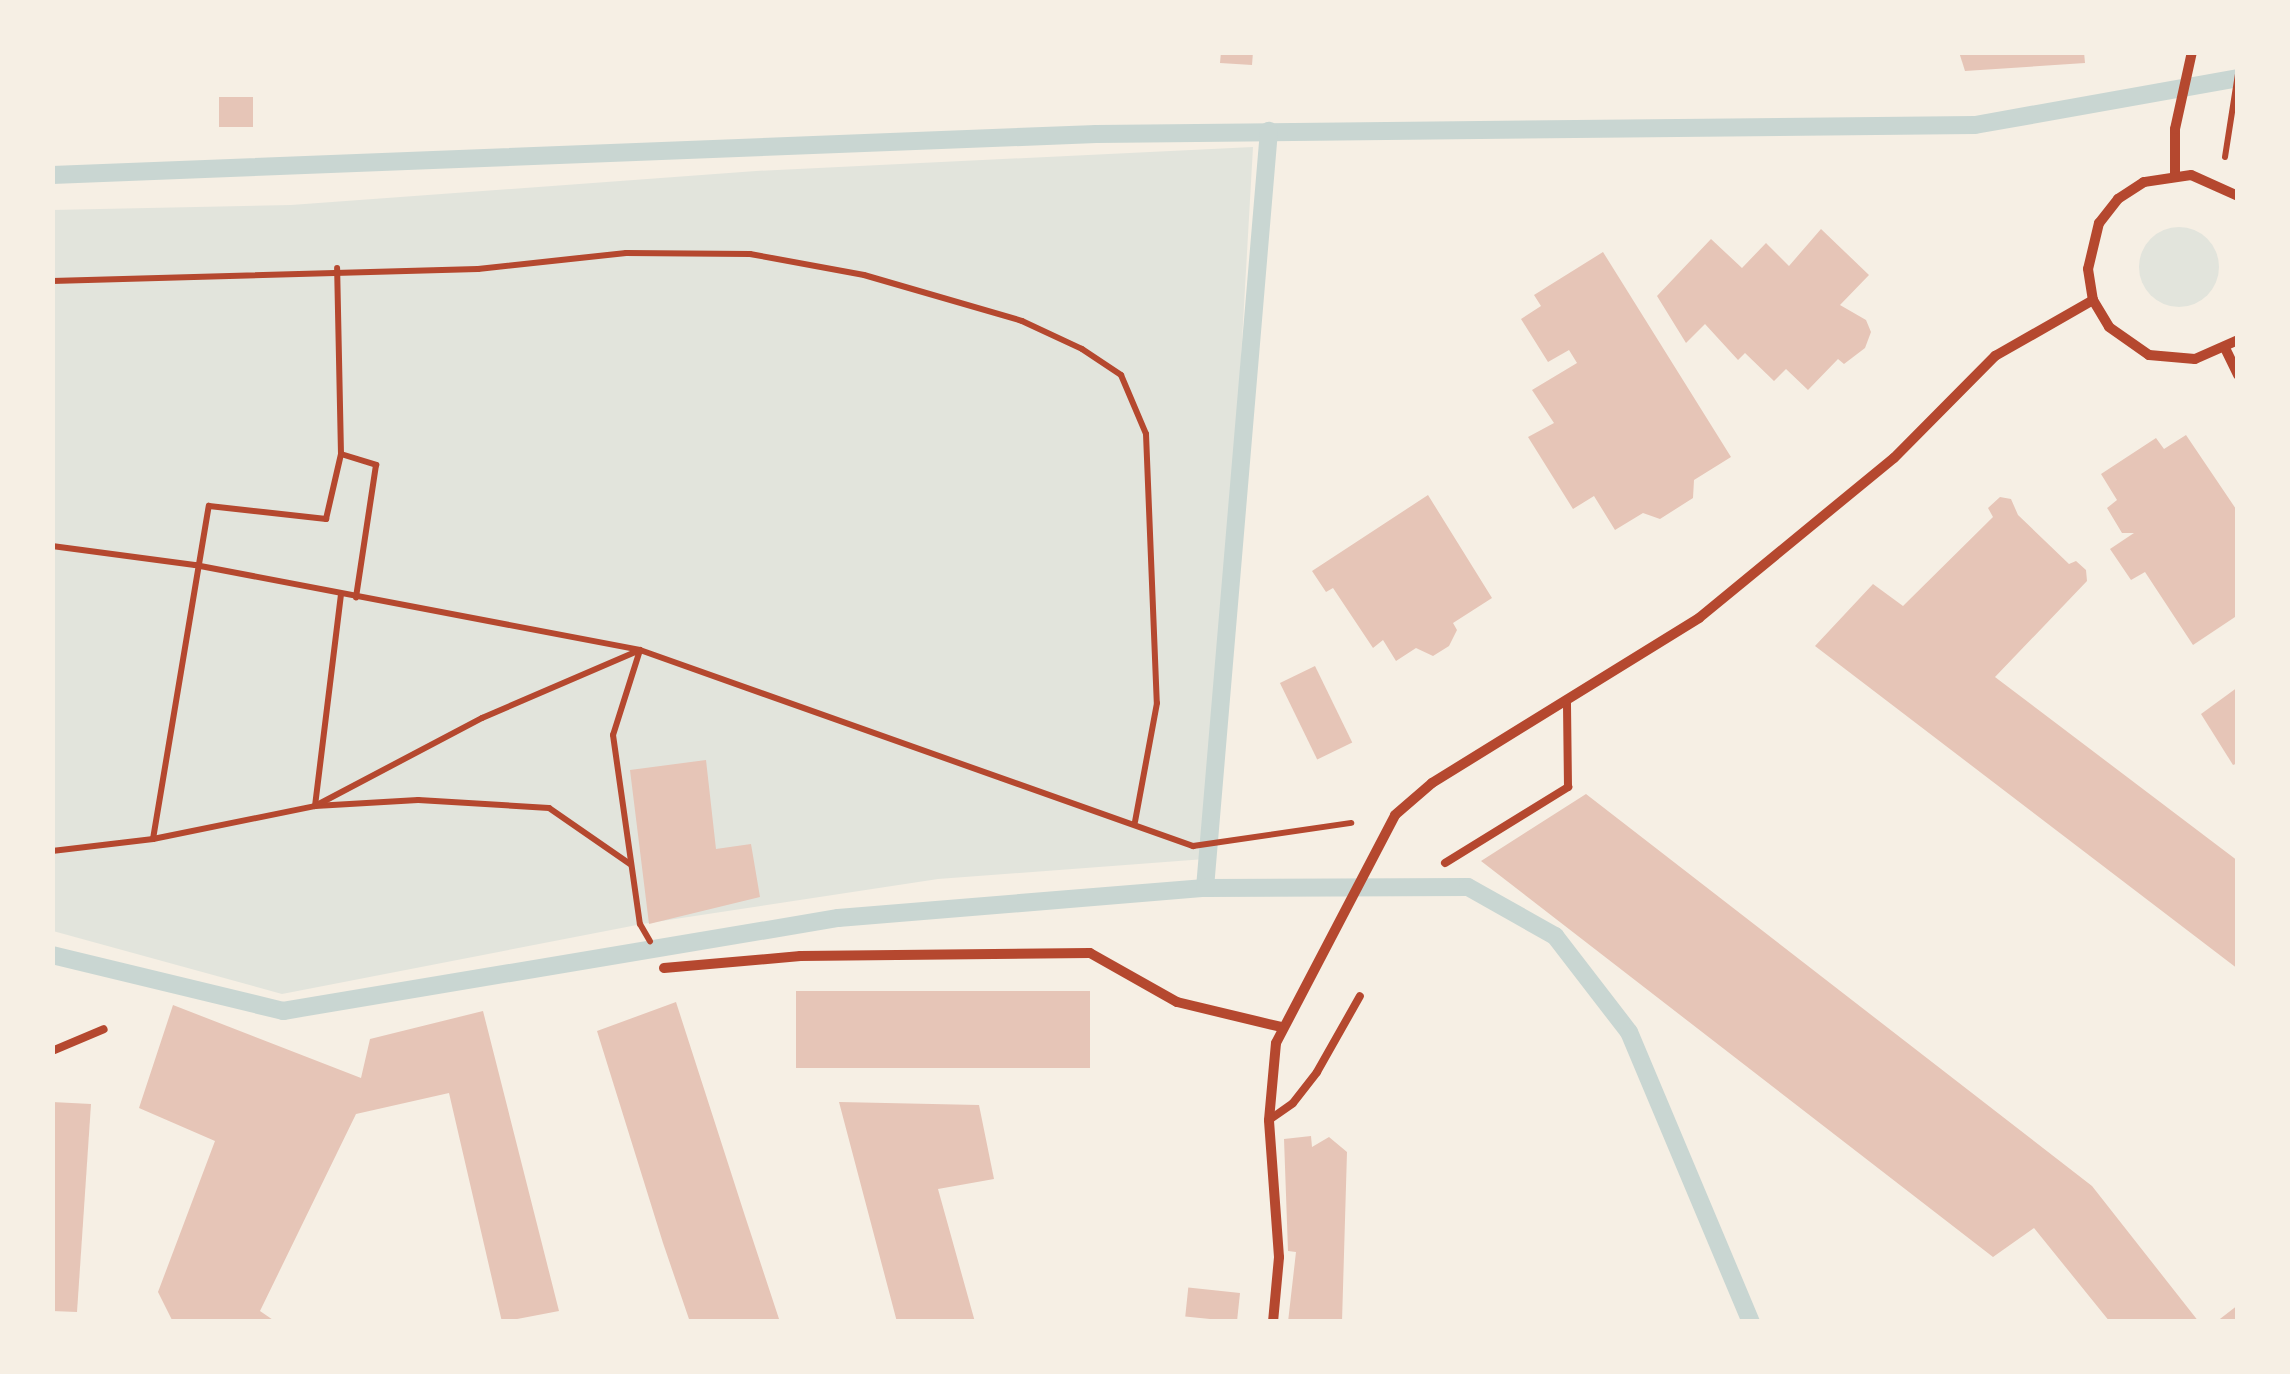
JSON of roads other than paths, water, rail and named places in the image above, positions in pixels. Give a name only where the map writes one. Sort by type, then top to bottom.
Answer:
[{"type":"street","points":[[2175,175],[2175,129],[2192,52]]},
{"type":"street","points":[[2238,196],[2206,179],[2175,175],[2130,190],[2107,210],[2089,253],[2093,300],[2109,327],[2148,354],[2195,359],[2238,340]]},
{"type":"street","points":[[1273,1322],[1279,1257],[1269,1120],[1280,1027],[1395,815],[1432,783],[1567,702],[1782,555],[1894,458],[1995,356],[2093,300]]},
{"type":"street","points":[[2225,348],[2238,376]]},
{"type":"street","points":[[664,968],[800,956],[1090,954],[1177,1002],[1280,1027]]},
{"type":"lane","points":[[1445,863],[1568,787],[1567,702]]},
{"type":"lane","points":[[1269,1120],[1293,1104],[1317,1072],[1360,996]]},
{"type":"lane","points":[[52,1050],[104,1029]]},
{"type":"waterway","points":[[52,175],[1096,134],[1975,125],[2238,78]]},
{"type":"waterway","points":[[1205,888],[1269,131]]},
{"type":"waterway","points":[[52,955],[283,1011],[838,918],[1205,888],[1468,887],[1555,936],[1629,1032],[1751,1322]]}]
